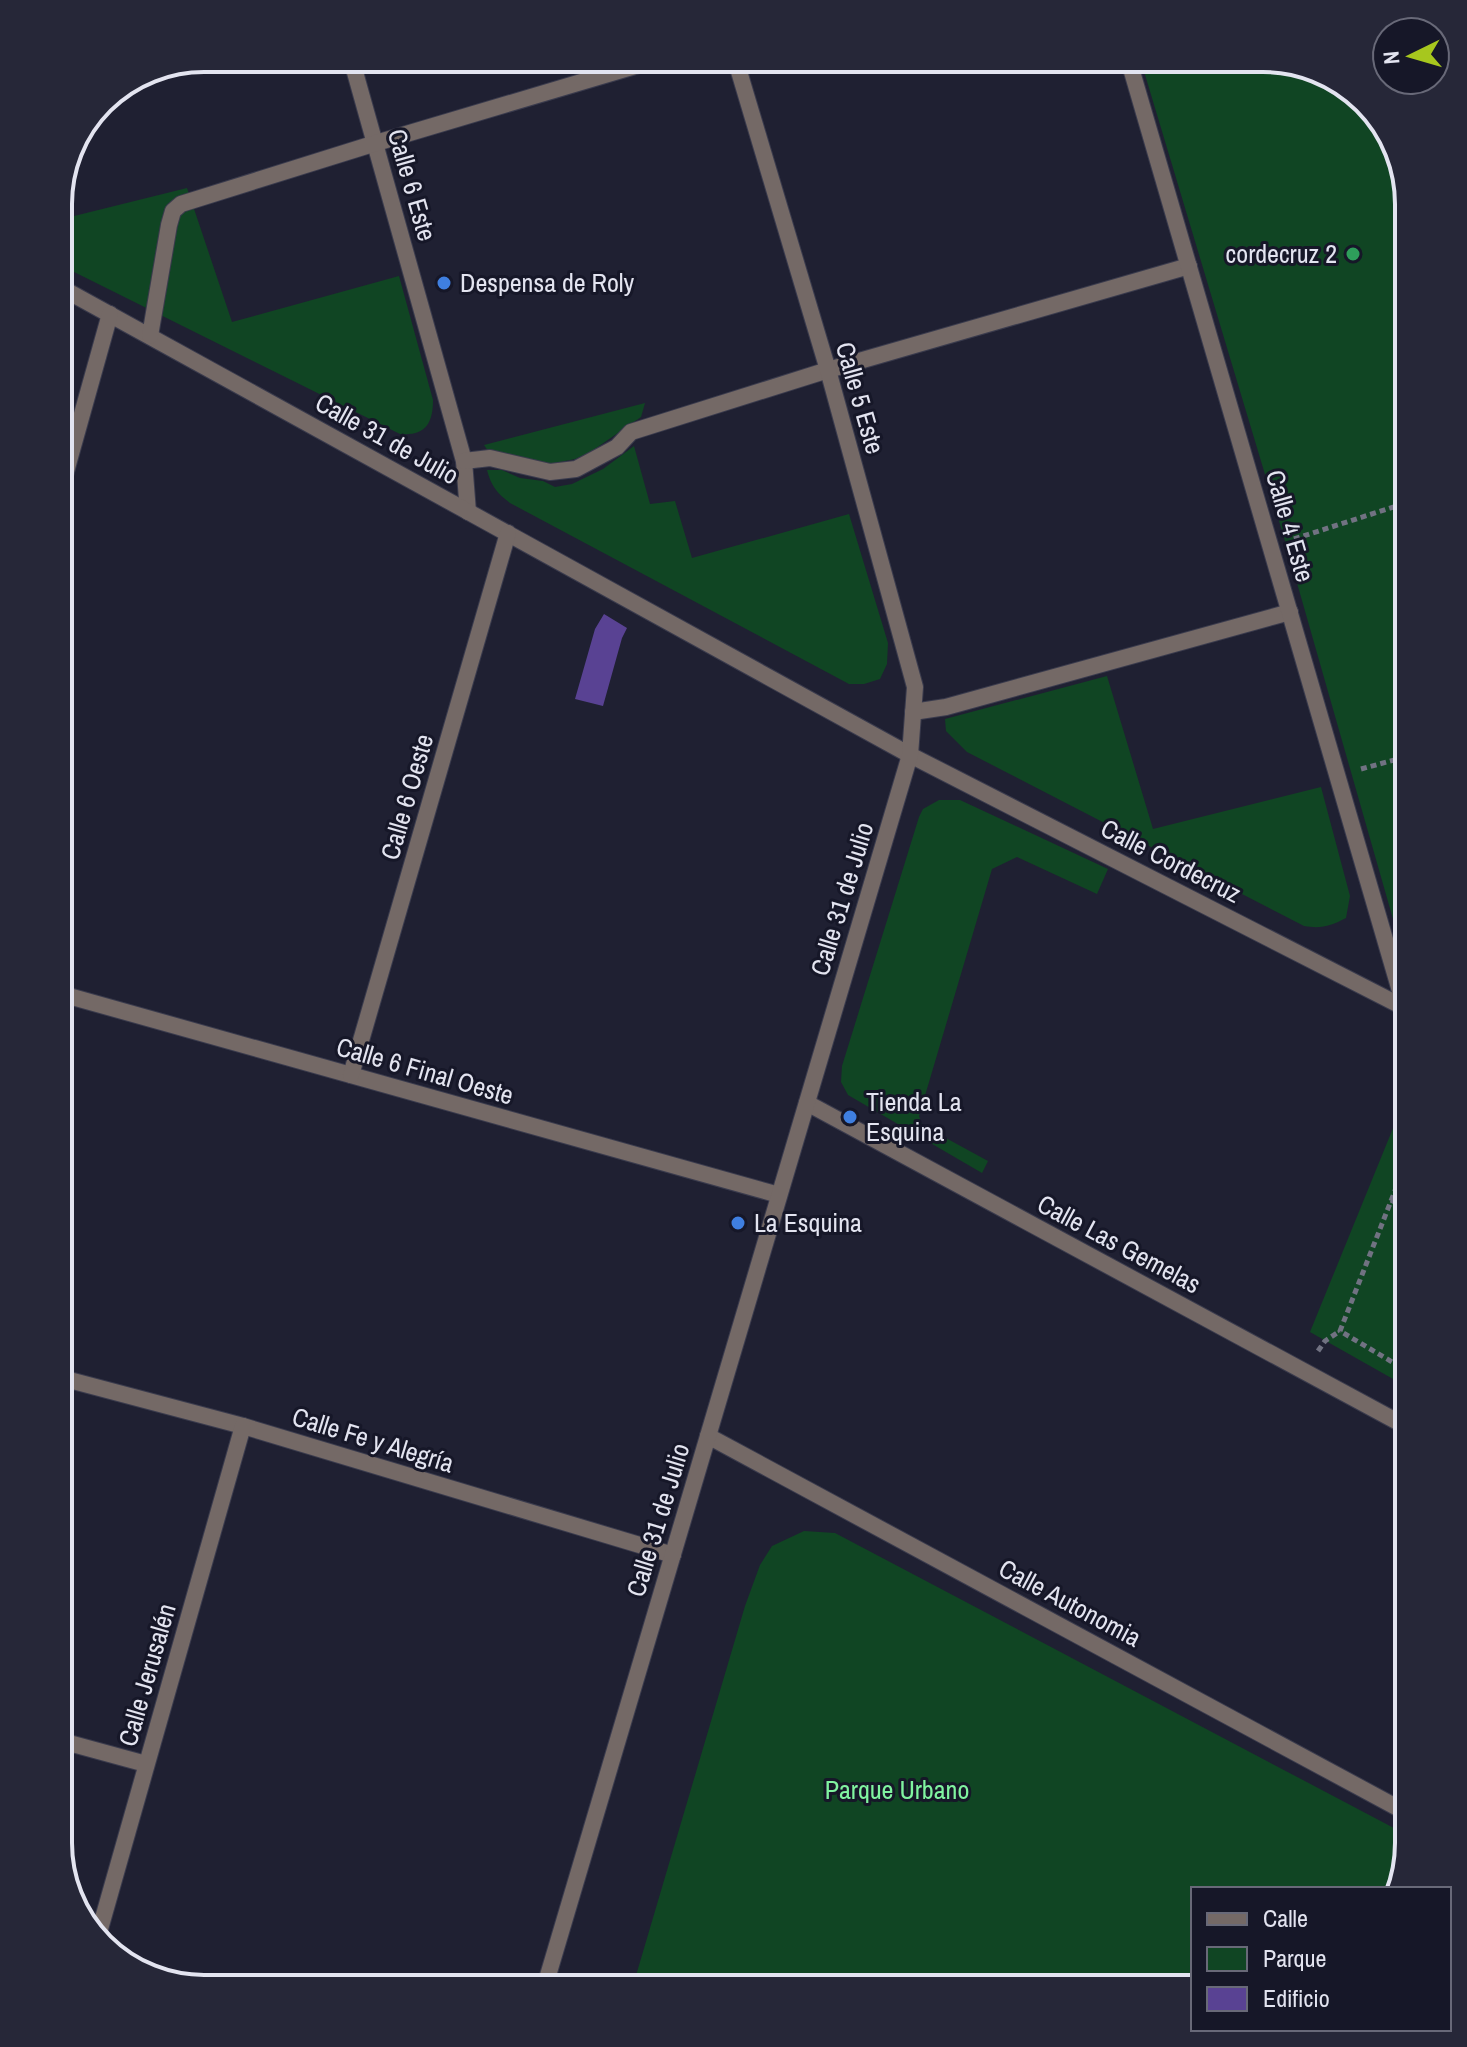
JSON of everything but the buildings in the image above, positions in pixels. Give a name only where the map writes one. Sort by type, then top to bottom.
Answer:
[{"type":"street","name":"Calle 6 Este","points":[[355,72],[464,461],[468,512]]},
{"type":"street","points":[[150,336],[166,238],[173,211],[181,204],[615,72]]},
{"type":"street","name":"Calle 5 Este","points":[[739,72],[828,370],[915,687],[910,755]]},
{"type":"street","name":"Calle 4 Este","points":[[1132,72],[1395,969]]},
{"type":"street","points":[[464,461],[490,458],[550,472],[576,469],[617,447],[631,432],[828,370],[1189,266]]},
{"type":"street","name":"Calle 31 de Julio","points":[[72,294],[910,755],[548,1975]]},
{"type":"street","points":[[72,450],[110,314]]},
{"type":"street","name":"Calle 6 Oeste","points":[[351,1075],[508,533]]},
{"type":"street","points":[[913,712],[946,707],[1290,612]]},
{"type":"street","name":"Calle Cordecruz","points":[[910,755],[1395,1003]]},
{"type":"street","name":"Calle 6 Final Oeste","points":[[72,997],[779,1195]]},
{"type":"street","name":"Calle Las Gemelas","points":[[807,1103],[1395,1420]]},
{"type":"street","name":"Calle Fe y Alegría","points":[[72,1381],[243,1426],[673,1555]]},
{"type":"street","name":"Calle Jerusalén","points":[[101,1925],[243,1426]]},
{"type":"street","name":"Calle Autonomia","points":[[708,1436],[1395,1806]]},
{"type":"street","points":[[72,1744],[146,1764]]},
{"type":"path","points":[[1270,545],[1395,506]]},
{"type":"path","points":[[1337,774],[1395,760]]},
{"type":"path","points":[[1395,1190],[1340,1331],[1395,1364]]},
{"type":"path","points":[[1391,1200],[1395,1202]]},
{"type":"green space","points":[[1144,72],[1271,72],[1305,79],[1336,94],[1362,117],[1377,138],[1390,170],[1395,204],[1395,926],[1285,541]]},
{"type":"green space","points":[[187,188],[232,322],[399,276],[433,400],[429,422],[416,433],[400,434],[72,271],[72,217]]},
{"type":"green space","points":[[645,403],[641,417],[589,453],[575,459],[550,464],[488,451],[484,445]]},
{"type":"green space","points":[[634,446],[650,504],[675,501],[692,558],[849,514],[888,643],[887,664],[880,679],[849,684],[510,503],[495,489],[487,470],[502,470],[555,487],[572,484],[603,469]]},
{"type":"green space","points":[[1107,676],[1153,829],[1321,787],[1350,896],[1346,918],[1326,926],[1304,926],[967,752],[946,731],[945,719]]},
{"type":"green space","points":[[939,800],[960,800],[1108,869],[1097,894],[1017,857],[992,869],[919,1116],[922,1125],[988,1161],[982,1173],[848,1095],[841,1082],[842,1066],[919,817],[923,809]]},
{"type":"green space","points":[[1395,1123],[1395,1380],[1310,1332]]},
{"type":"green space","name":"Parque Urbano","points":[[804,1531],[835,1533],[1395,1829],[1394,1860],[1387,1887],[1191,1887],[1191,1975],[636,1975],[745,1606],[760,1565],[772,1546]]},
{"type":"place","name":"cordecruz 2","points":[[1353,254]]},
{"type":"place","name":"Despensa de Roly","points":[[444,283]]},
{"type":"place","name":"Tienda La Esquina","points":[[850,1117]]},
{"type":"place","name":"La Esquina","points":[[738,1223]]}]
